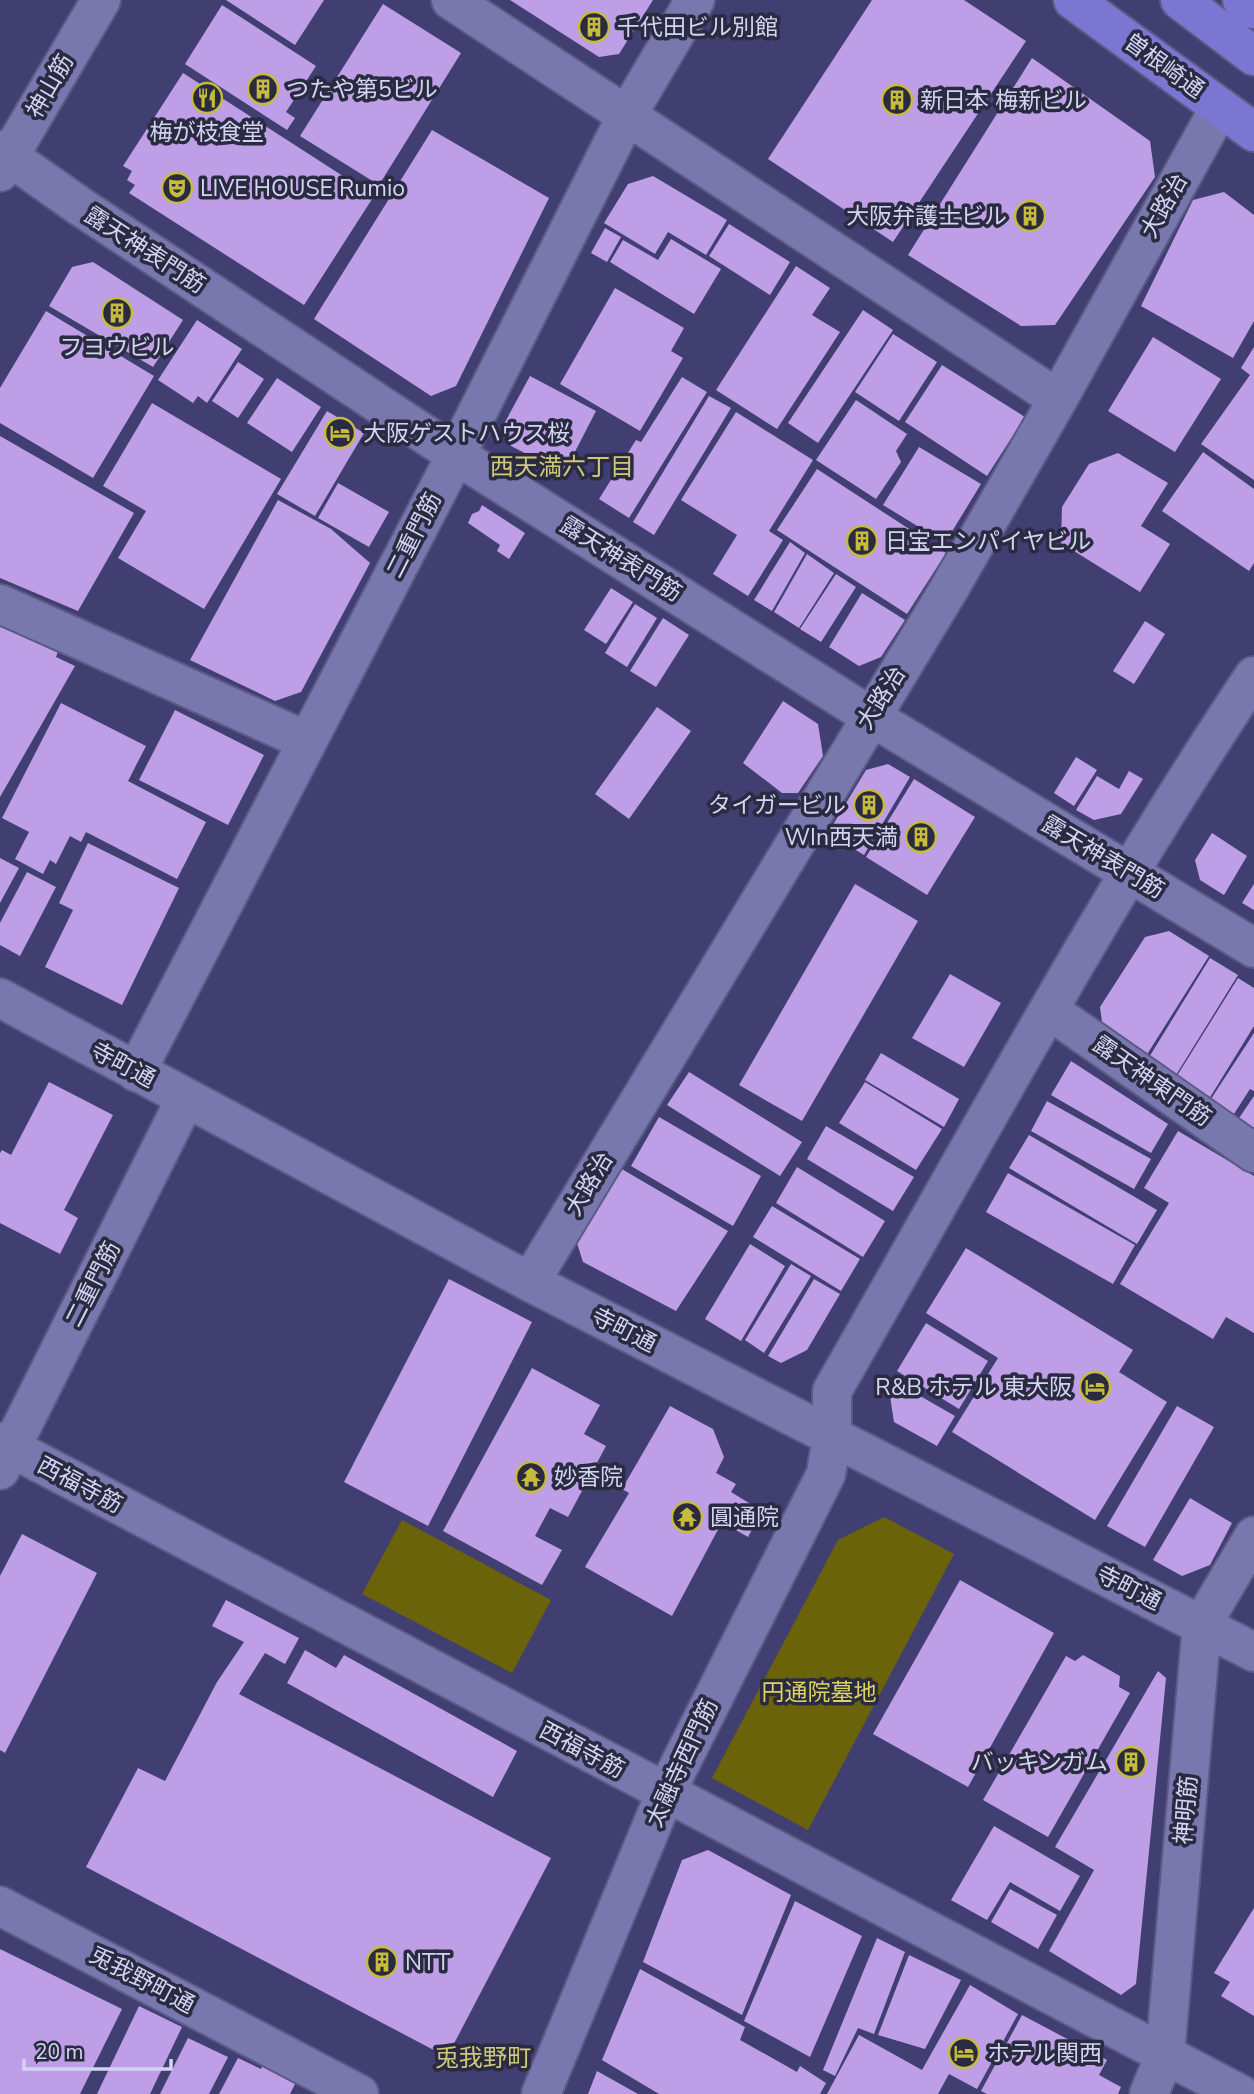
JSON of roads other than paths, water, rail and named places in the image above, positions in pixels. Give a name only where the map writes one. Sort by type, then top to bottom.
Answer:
[{"type":"highway","name":"曽根崎通","points":[[1073,0],[1254,132]]},
{"type":"highway","points":[[1180,0],[1254,56]]},
{"type":"highway","points":[[1242,0],[1254,9]]},
{"type":"street","name":"神山筋","points":[[3,160],[101,0]]},
{"type":"street","points":[[451,0],[1058,399]]},
{"type":"street","name":"二重門筋","points":[[136,1072],[456,455],[627,115],[695,0]]},
{"type":"street","name":"大路治","points":[[530,1282],[949,589],[1220,107]]},
{"type":"street","name":"露天神表門筋","points":[[3,160],[81,207],[456,455],[870,716],[1254,948]]},
{"type":"street","points":[[0,604],[307,741]]},
{"type":"street","name":"太融寺西門筋","points":[[541,2094],[665,1794],[826,1474],[832,1437],[832,1391],[1130,872],[1203,752],[1254,676]]},
{"type":"street","name":"寺町通","points":[[0,998],[530,1282],[1254,1652]]},
{"type":"street","name":"露天神東門筋","points":[[1049,1010],[1254,1153]]},
{"type":"street","name":"二重門筋","points":[[4,1453],[186,1098]]},
{"type":"street","name":"西福寺筋","points":[[4,1453],[1240,2094]]},
{"type":"street","name":"神明筋","points":[[1149,2094],[1165,2055],[1202,1624],[1254,1536]]},
{"type":"street","name":"兎我野町通","points":[[0,1906],[359,2094]]},
{"type":"place","name":"千代田ビル別館","points":[[594,27]]},
{"type":"place","name":"つたや第5ビル","points":[[263,89]]},
{"type":"place","name":"梅が枝食堂","points":[[207,98]]},
{"type":"place","name":"新日本 梅新ビル","points":[[897,100]]},
{"type":"place","name":"LIVE HOUSE Rumio","points":[[177,188]]},
{"type":"place","name":"大阪弁護士ビル","points":[[1030,216]]},
{"type":"place","name":"フヨウビル","points":[[117,313]]},
{"type":"place","name":"大阪ゲストハウス桜","points":[[340,433]]},
{"type":"place","name":"日宝エンパイヤビル","points":[[862,541]]},
{"type":"place","name":"タイガービル","points":[[869,805]]},
{"type":"place","name":"WIn西天満","points":[[921,837]]},
{"type":"place","name":"R&B ホテル 東大阪","points":[[1095,1387]]},
{"type":"place","name":"妙香院","points":[[531,1477]]},
{"type":"place","name":"圓通院","points":[[687,1517]]},
{"type":"place","name":"バッキンガム","points":[[1131,1762]]},
{"type":"place","name":"NTT","points":[[382,1962]]},
{"type":"place","name":"ホテル関西","points":[[964,2053]]},
{"type":"district","name":"西天満六丁目","points":[[562,467]]},
{"type":"district","name":"兎我野町","points":[[483,2058]]},
{"type":"park label","name":"円通院墓地","points":[[819,1692]]}]
